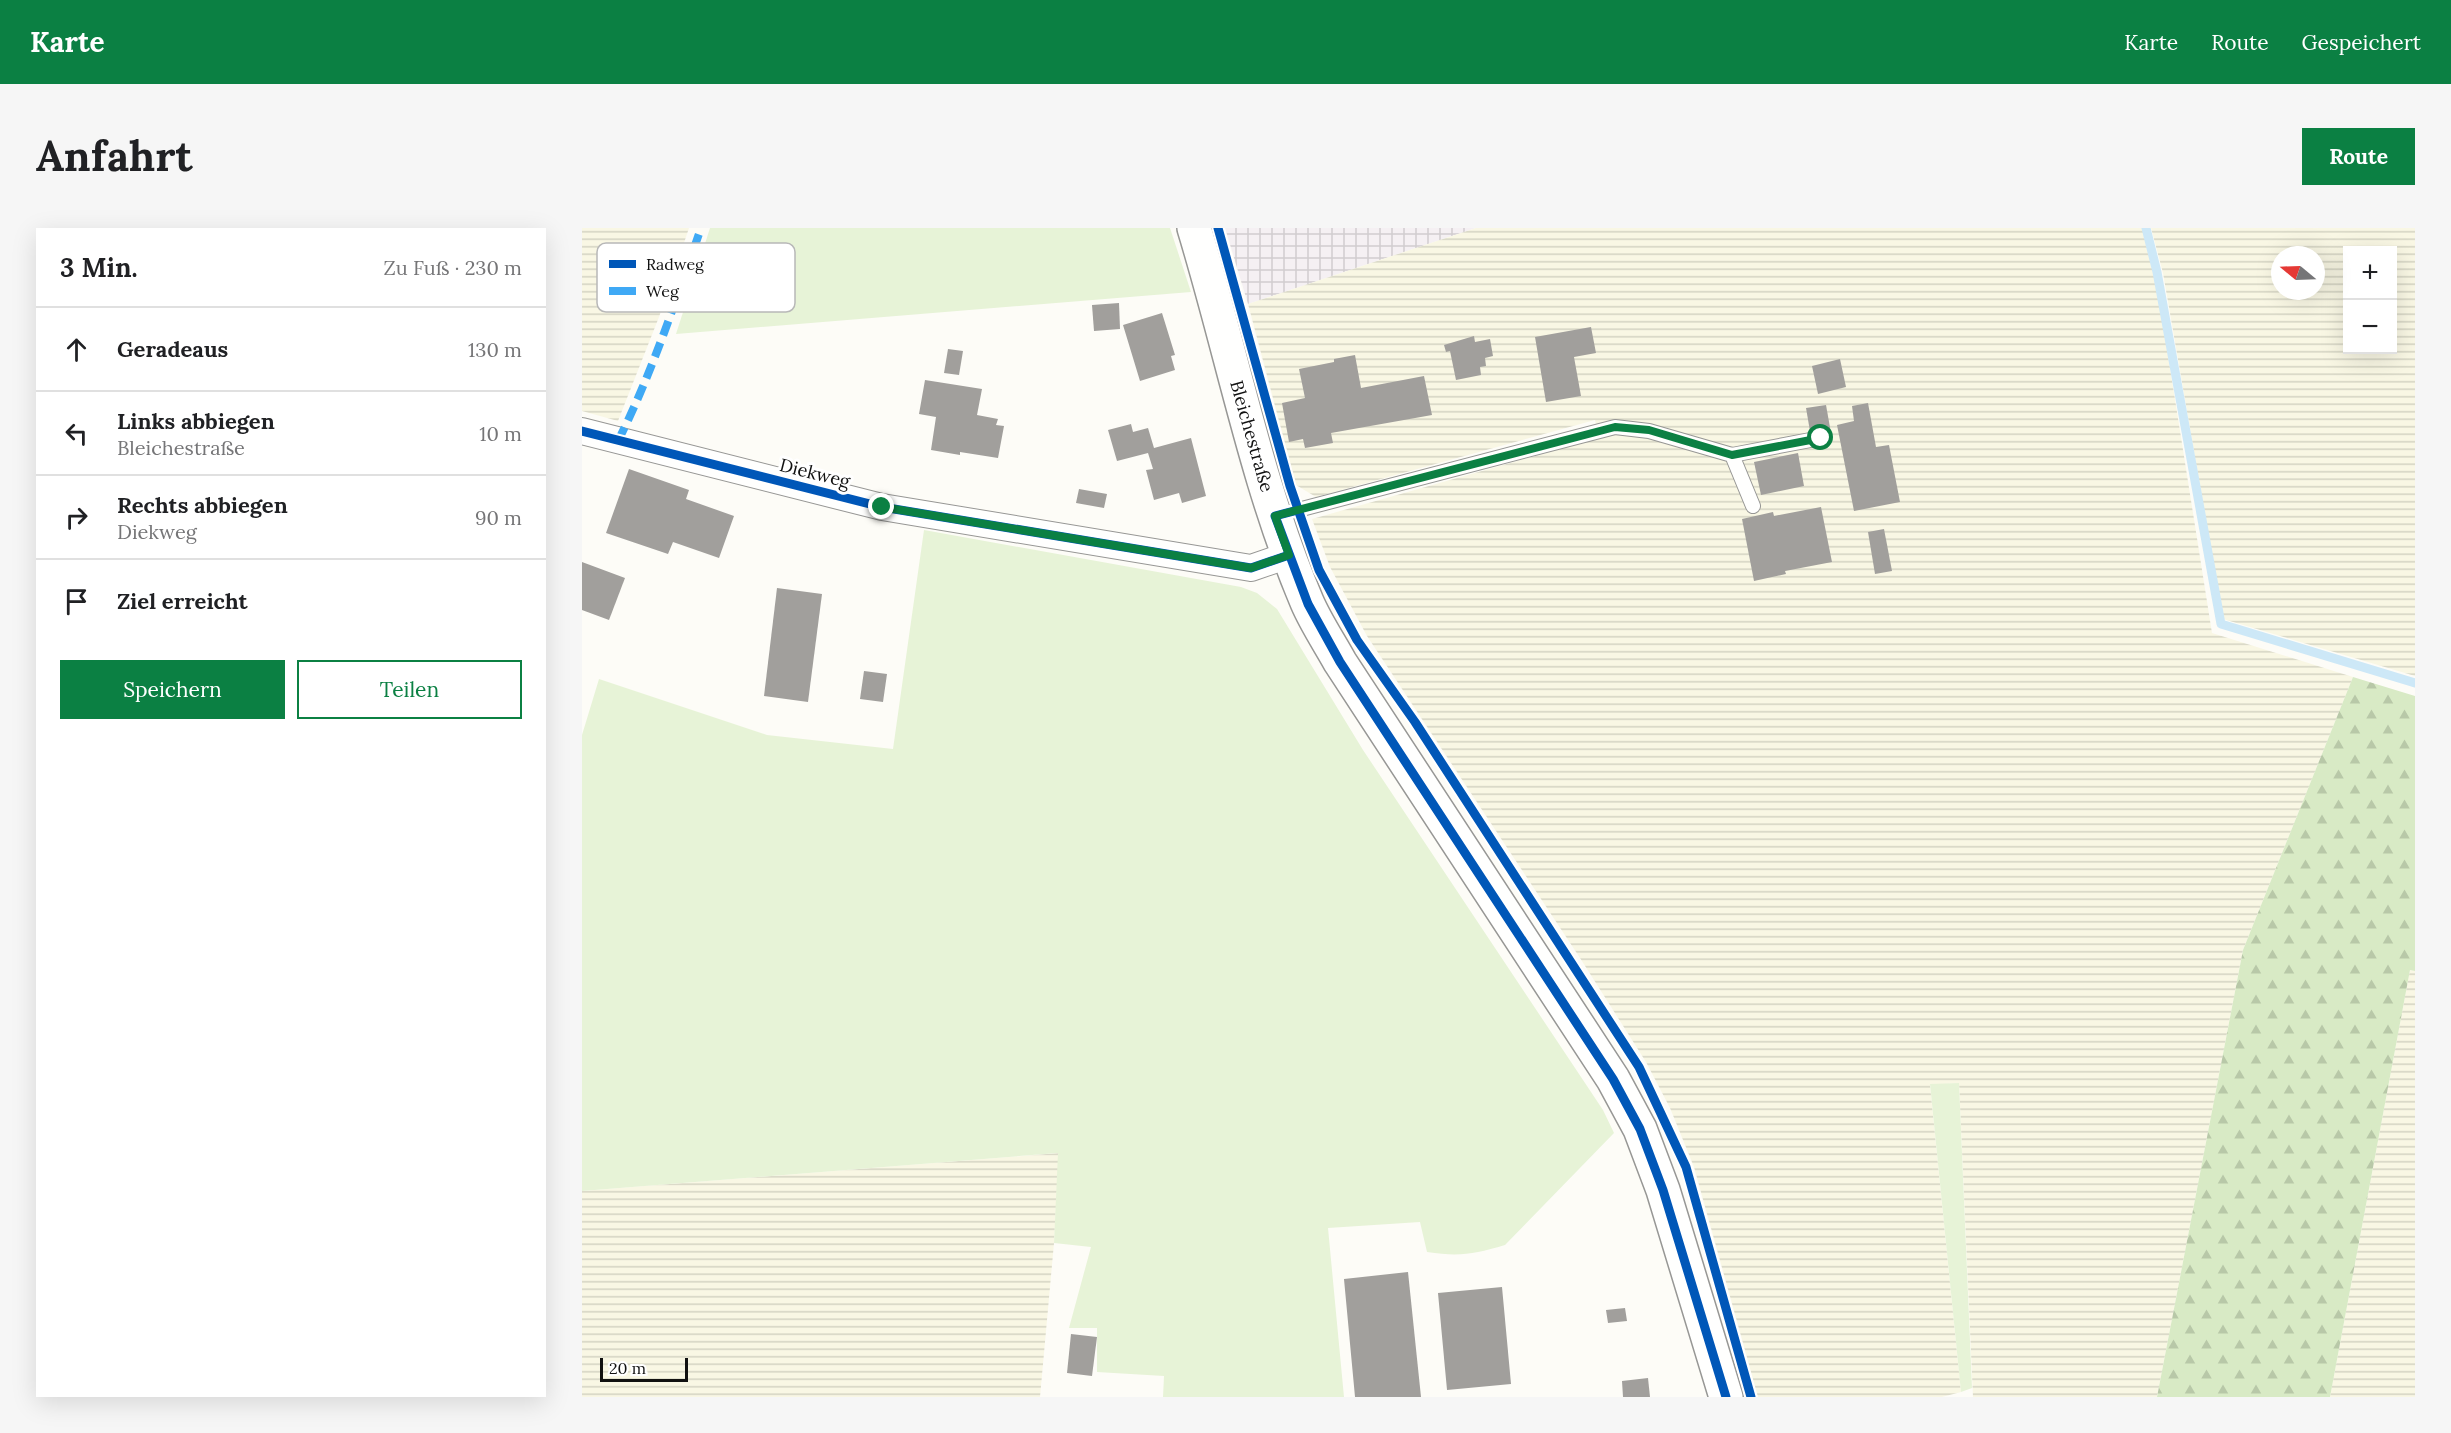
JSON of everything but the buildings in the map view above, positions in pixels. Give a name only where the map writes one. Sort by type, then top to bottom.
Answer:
[{"type":"street","name":"Bleichestraße","points":[[1194,228],[1252,444],[1275,516],[1308,604],[1340,662],[1613,1079],[1640,1129],[1681,1246],[1726,1397]]},
{"type":"street","name":"Diekweg","points":[[582,431],[882,507],[1251,568],[1289,555]]},
{"type":"lane","points":[[1275,516],[1615,427],[1649,430],[1732,455],[1821,438]]},
{"type":"lane","points":[[1732,455],[1753,506]]},
{"type":"shaded area","points":[[582,228],[689,228],[684,243],[597,243],[597,312],[661,312],[618,421],[582,411]]},
{"type":"shaded area","points":[[1225,228],[1476,228],[1248,304]]},
{"type":"shaded area","points":[[1476,228],[2143,228],[2155,273],[2212,633],[2353,677],[2243,950],[2157,1397],[1973,1397],[1959,1083],[1930,1085],[1961,1392],[1942,1397],[1758,1397],[1694,1167],[1670,1108],[1646,1062],[1580,958],[1367,636],[1330,567],[1312,519],[1599,438],[1595,420],[1316,497],[1296,485],[1248,304]]},
{"type":"shaded area","points":[[2151,228],[2415,228],[2415,676],[2223,619],[2163,273]]},
{"type":"shaded area","points":[[2410,970],[2415,971],[2415,1397],[2330,1397]]},
{"type":"shaded area","points":[[1059,1153],[1054,1243],[1040,1397],[582,1397],[582,1191]]},
{"type":"green space","points":[[710,228],[1170,228],[1191,292],[676,334],[683,312],[795,312],[795,243],[705,243]]},
{"type":"green space","points":[[924,530],[1241,587],[1257,593],[1277,609],[1363,750],[1603,1110],[1614,1133],[1505,1245],[1467,1254],[1439,1254],[1427,1252],[1420,1222],[1328,1228],[1344,1397],[1163,1397],[1164,1376],[1097,1372],[1097,1328],[1069,1328],[1091,1247],[1054,1243],[1058,1153],[582,1191],[582,735],[599,679],[767,735],[893,749]]},
{"type":"green space","points":[[2353,677],[2415,696],[2415,971],[2410,970],[2330,1397],[2157,1397],[2243,950]]},
{"type":"green space","points":[[1959,1083],[1972,1388],[1961,1392],[1930,1084]]},
{"type":"waterway","points":[[2146,228],[2157,272],[2221,624],[2415,683]]},
{"type":"marked path","points":[[696,243],[701,228]]},
{"type":"marked path","points":[[618,441],[653,363],[672,312]]},
{"type":"cycle path","points":[[1218,228],[1290,486],[1319,570],[1357,640],[1415,722],[1639,1067],[1686,1167],[1751,1397]]},
{"type":"cycle path","points":[[582,431],[882,507],[1251,568],[1289,555]]},
{"type":"cycle path","points":[[1298,510],[1275,516],[1308,604],[1340,662],[1613,1079],[1640,1129],[1663,1190],[1726,1397]]},
{"type":"route","points":[[882,507],[1251,568],[1289,555],[1275,516],[1615,427],[1649,430],[1732,455],[1821,438]]}]
